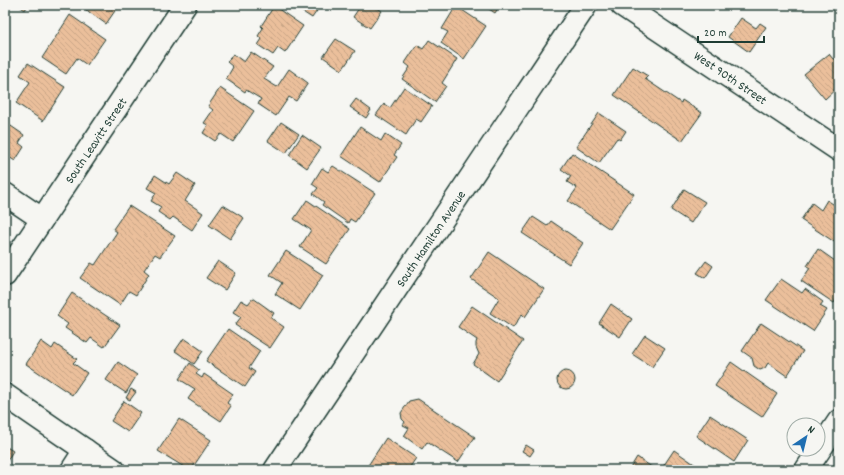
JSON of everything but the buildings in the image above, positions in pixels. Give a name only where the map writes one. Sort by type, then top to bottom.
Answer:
[{"type":"street","name":"South Leavitt Street","points":[[5,274],[184,5]]},
{"type":"street","name":"South Hamilton Avenue","points":[[275,470],[586,5]]},
{"type":"street","name":"West 90th Street","points":[[622,5],[839,150]]},
{"type":"street","points":[[5,194],[42,219]]},
{"type":"street","points":[[5,395],[114,470]]},
{"type":"street","points":[[806,470],[839,421]]},
{"type":"street","points":[[72,470],[85,450]]}]
